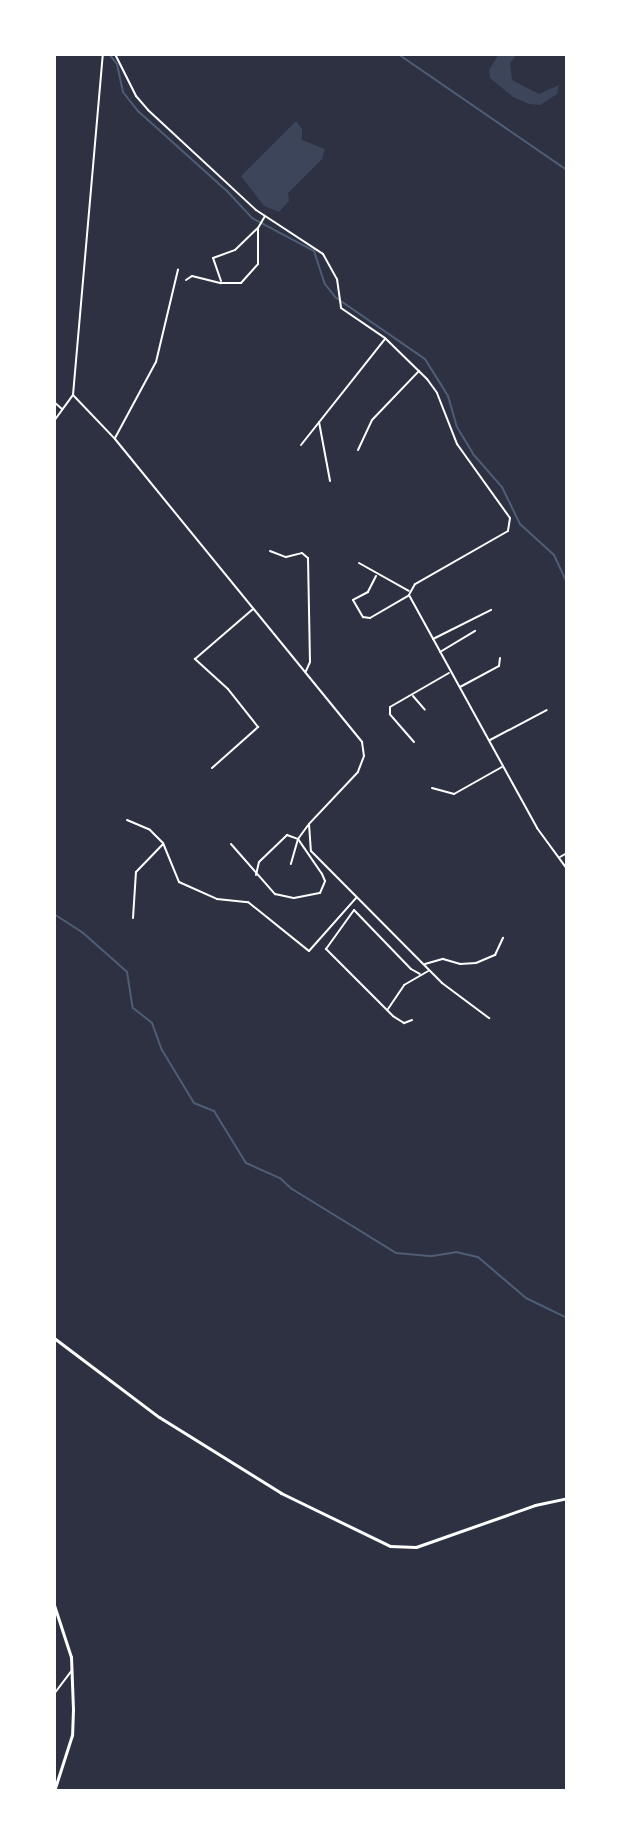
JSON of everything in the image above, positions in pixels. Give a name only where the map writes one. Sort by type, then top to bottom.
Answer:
[{"type":"street","points":[[54,421],[73,395],[103,54]]},
{"type":"street","points":[[115,54],[136,96],[148,110],[265,216],[323,254],[337,277],[339,304],[343,311],[385,338],[420,371],[437,393],[455,441],[494,494],[511,525],[507,531],[370,618],[363,617],[353,600],[368,592],[376,576]]},
{"type":"street","points":[[221,283],[213,258],[235,250],[265,216]]},
{"type":"street","points":[[186,280],[198,276],[221,283],[241,283],[258,264],[259,225]]},
{"type":"street","points":[[115,439],[156,362],[178,270]]},
{"type":"street","points":[[301,445],[385,338]]},
{"type":"street","points":[[358,450],[369,424],[420,371]]},
{"type":"street","points":[[73,395],[115,439],[359,738],[364,752],[356,775],[298,839],[291,864]]},
{"type":"street","points":[[54,402],[63,410]]},
{"type":"street","points":[[319,421],[330,481]]},
{"type":"street","points":[[270,551],[286,557],[302,553],[308,558],[310,662],[306,672]]},
{"type":"street","points":[[359,563],[376,576],[409,593],[503,767],[567,869]]},
{"type":"street","points":[[212,768],[258,727],[232,693],[195,659],[254,608]]},
{"type":"street","points":[[432,640],[485,610],[491,610]]},
{"type":"street","points":[[439,653],[475,631]]},
{"type":"street","points":[[459,687],[499,666],[500,658]]},
{"type":"street","points":[[414,742],[389,711],[390,707],[450,673]]},
{"type":"street","points":[[412,695],[425,710]]},
{"type":"street","points":[[488,740],[547,710]]},
{"type":"street","points":[[432,788],[454,794],[503,767]]},
{"type":"street","points":[[127,820],[150,830],[163,843],[179,882],[217,899],[248,902],[309,951],[357,897]]},
{"type":"street","points":[[309,824],[311,851],[430,971],[489,1018]]},
{"type":"street","points":[[231,844],[256,876],[266,888],[284,897],[320,893],[325,881],[298,839],[292,835],[285,837],[259,862],[256,876]]},
{"type":"street","points":[[133,918],[136,872],[163,843]]},
{"type":"street","points":[[157,851],[167,850]]},
{"type":"street","points":[[559,858],[567,853]]},
{"type":"street","points":[[412,1020],[404,1023],[387,1010],[326,952],[354,910],[411,969],[420,974]]},
{"type":"street","points":[[423,964],[443,959],[460,964],[476,963],[495,955],[503,938]]},
{"type":"street","points":[[387,1010],[391,999],[420,974],[430,971]]},
{"type":"street","points":[[54,1338],[159,1417],[281,1493],[390,1546],[416,1547],[535,1505],[567,1498]]},
{"type":"street","points":[[54,1605],[73,1670],[72,1735],[54,1791]]},
{"type":"street","points":[[54,1694],[73,1670]]},
{"type":"shaded area","points":[[499,54],[517,54],[510,63],[512,80],[539,94],[559,85],[557,94],[540,105],[513,97],[490,78],[489,70]]},
{"type":"shaded area","points":[[296,121],[302,129],[302,140],[325,149],[322,159],[288,193],[289,201],[279,212],[264,206],[241,176]]},
{"type":"waterway","points":[[109,54],[117,64],[123,92],[138,111],[227,191],[252,218],[314,251],[325,284],[335,297],[425,359],[448,396],[457,427],[473,454],[502,487],[520,524],[554,555],[567,583]]},
{"type":"waterway","points":[[398,54],[567,170]]},
{"type":"waterway","points":[[54,914],[82,932],[127,972],[133,1008],[152,1023],[162,1050],[194,1103],[214,1111],[246,1163],[280,1178],[292,1189],[396,1253],[432,1256],[456,1252],[478,1257],[526,1298],[567,1318]]}]
